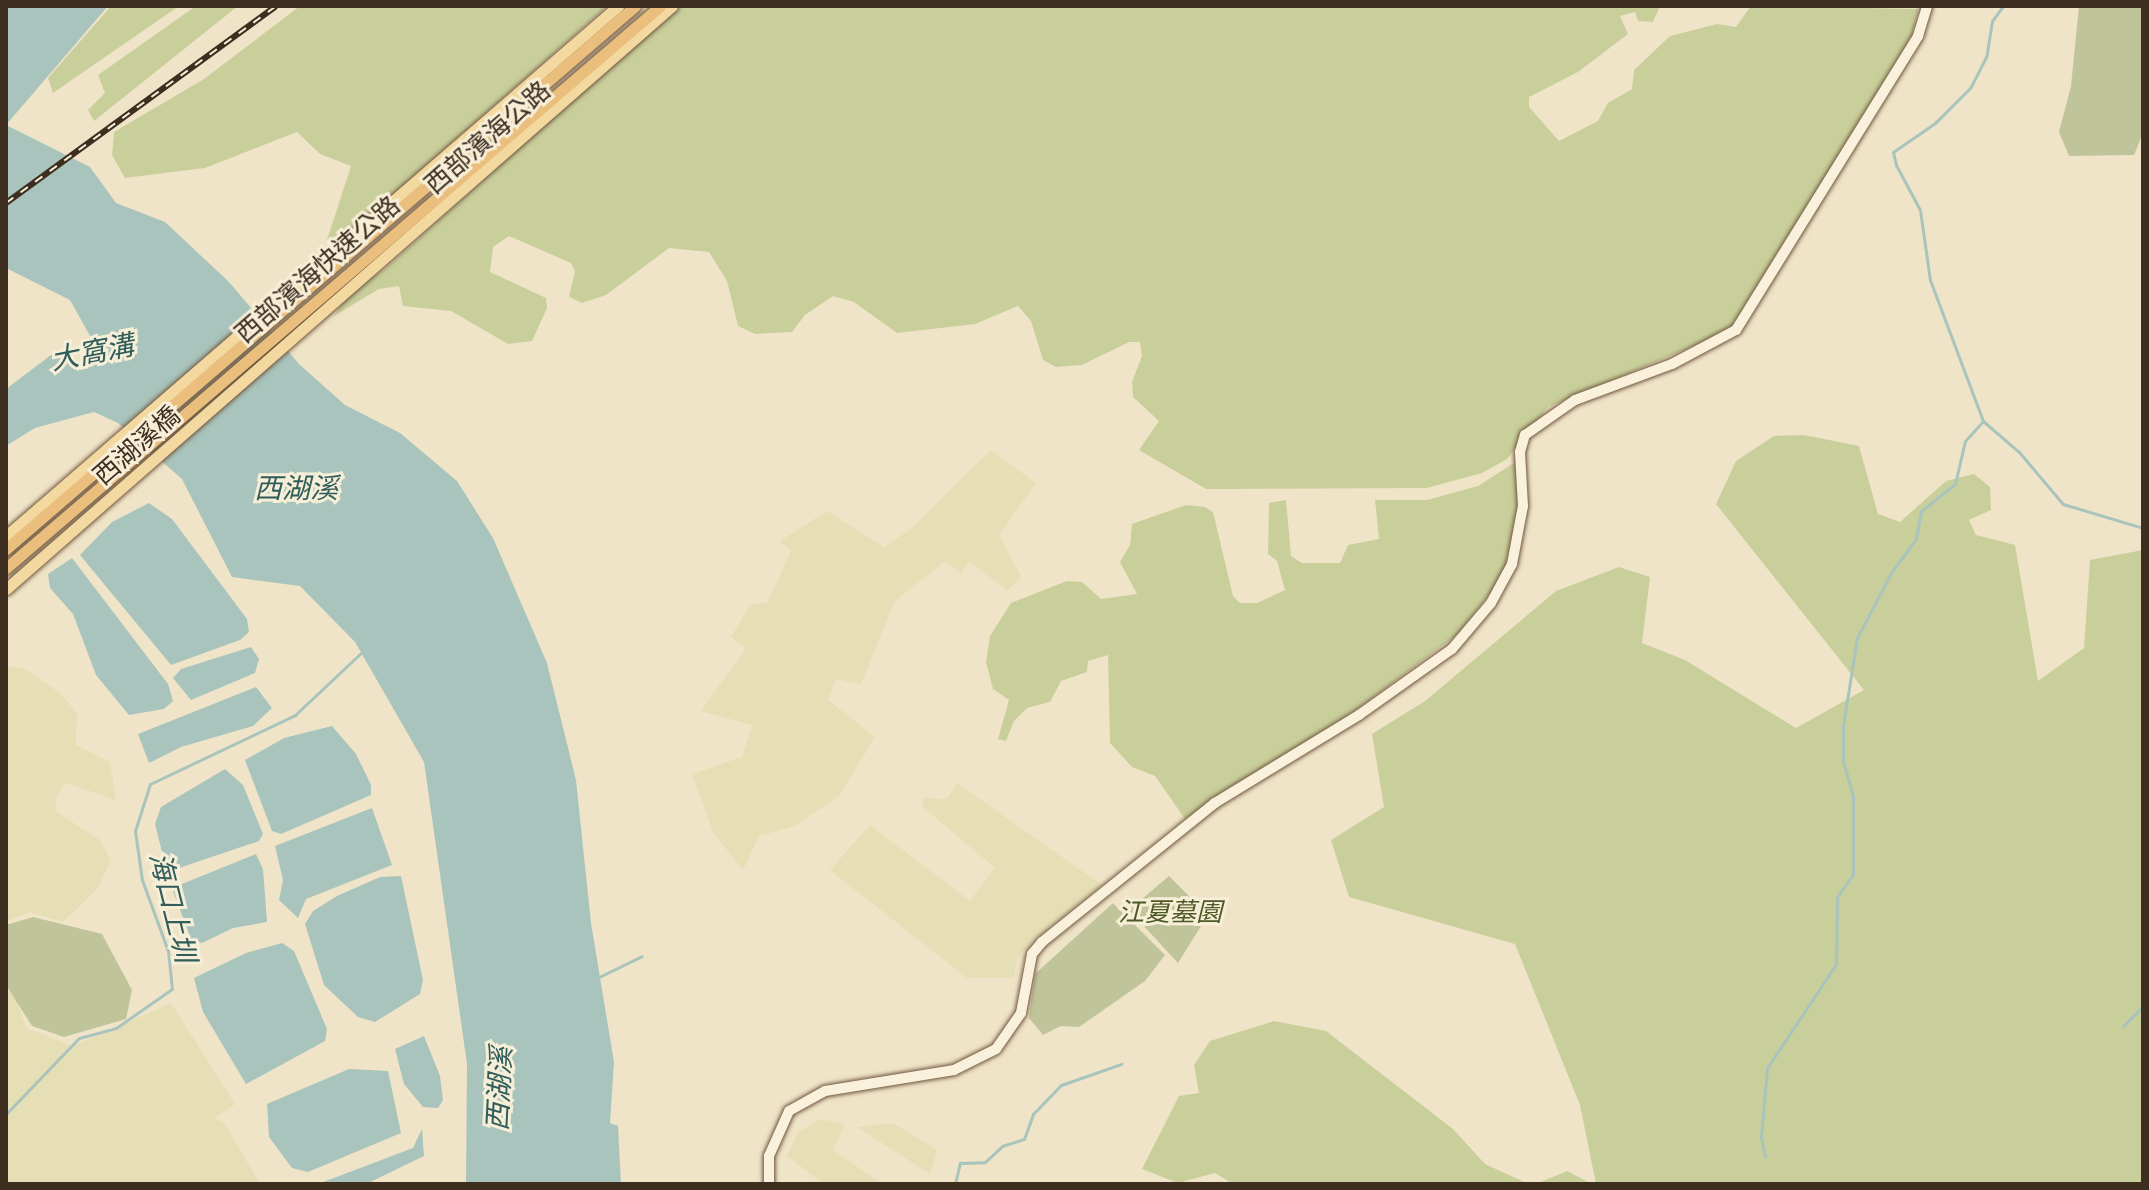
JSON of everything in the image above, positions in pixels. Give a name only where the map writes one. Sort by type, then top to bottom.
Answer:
[{"type":"highway","name":"西部濱海快速公路","points":[[6,549],[279,305],[635,6]]},
{"type":"highway","name":"西部濱海快速公路","points":[[6,568],[660,6]]},
{"type":"main road","name":"西部濱海公路","points":[[279,305],[618,6]]},
{"type":"main road","name":"西部濱海公路","points":[[296,335],[672,6]]},
{"type":"main road","points":[[769,1184],[769,1156],[789,1111],[825,1091],[923,1078],[954,1070],[996,1049],[1021,1013],[1029,965],[1042,942],[1215,803],[1359,715],[1452,649],[1491,603],[1512,564],[1523,506],[1520,452],[1525,435],[1575,400],[1672,364],[1736,330],[1918,36],[1927,6]]},
{"type":"main road","name":"西湖溪橋","points":[[6,536],[279,305]]},
{"type":"main road","name":"西湖溪橋","points":[[6,589],[296,335]]},
{"type":"shaded area","points":[[991,450],[1036,483],[999,535],[1021,576],[1008,591],[969,561],[961,573],[945,561],[894,602],[861,684],[835,679],[828,700],[875,737],[839,796],[795,826],[759,836],[743,870],[713,832],[692,774],[742,757],[752,725],[701,711],[746,648],[731,637],[750,605],[767,603],[791,551],[780,541],[827,511],[884,547],[912,528]]},
{"type":"shaded area","points":[[6,666],[25,669],[60,693],[77,713],[76,745],[110,762],[116,800],[66,783],[55,799],[57,812],[101,841],[111,860],[98,888],[63,922],[30,912],[6,921]]},
{"type":"shaded area","points":[[957,783],[1102,885],[1036,938],[1017,958],[1014,978],[967,978],[830,870],[870,825],[970,901],[995,868],[923,807],[922,798],[947,799]]},
{"type":"shaded area","points":[[12,986],[26,1028],[73,1046],[171,1003],[235,1104],[215,1118],[225,1124],[260,1184],[6,1184],[6,992]]},
{"type":"shaded area","points":[[819,1119],[845,1124],[833,1150],[882,1184],[824,1184],[787,1156],[798,1133]]},
{"type":"shaded area","points":[[893,1123],[937,1150],[930,1174],[857,1127]]},
{"type":"green space","points":[[111,6],[179,6],[53,93],[48,78]]},
{"type":"green space","points":[[196,6],[238,6],[94,121],[88,110],[105,93],[98,75]]},
{"type":"green space","points":[[300,6],[607,6],[356,228],[327,240],[351,166],[320,154],[297,132],[205,168],[125,178],[112,155],[114,132],[204,79]]},
{"type":"green space","points":[[677,6],[1660,6],[1653,22],[1638,21],[1635,12],[1620,16],[1628,34],[1578,72],[1529,97],[1529,107],[1559,141],[1598,121],[1608,103],[1632,89],[1634,70],[1670,36],[1717,24],[1736,27],[1751,6],[1918,9],[1912,35],[1741,318],[1724,333],[1548,407],[1507,459],[1482,473],[1427,488],[1206,489],[1139,450],[1159,421],[1133,397],[1132,382],[1142,356],[1140,342],[1129,342],[1082,365],[1056,367],[1043,360],[1031,321],[1018,306],[975,324],[897,333],[854,302],[833,296],[805,315],[792,332],[755,334],[738,326],[727,281],[709,252],[669,248],[606,295],[582,303],[569,297],[575,271],[571,263],[509,236],[493,247],[490,272],[546,298],[547,308],[532,341],[508,344],[451,311],[403,306],[399,286],[379,289],[334,316],[348,295],[386,268]]},
{"type":"green space","points":[[2079,6],[2143,6],[2143,133],[2134,155],[2069,156],[2059,132],[2071,86]]},
{"type":"green space","points":[[1804,435],[1859,446],[1878,514],[1900,522],[1946,481],[1974,474],[1990,487],[1991,510],[1969,520],[1976,535],[2015,545],[2038,681],[2084,648],[2090,560],[2143,550],[2143,1184],[1596,1184],[1580,1105],[1515,944],[1349,897],[1331,840],[1384,807],[1372,734],[1425,701],[1556,591],[1619,567],[1650,577],[1642,643],[1685,660],[1796,728],[1864,690],[1716,504],[1736,461],[1774,436]]},
{"type":"green space","points":[[1514,463],[1523,465],[1511,566],[1458,634],[1341,721],[1185,819],[1155,776],[1132,767],[1110,743],[1108,655],[1088,661],[1087,672],[1061,681],[1050,702],[1027,708],[1014,721],[1006,741],[998,739],[1009,700],[993,689],[986,662],[990,636],[1011,603],[1067,581],[1082,582],[1101,599],[1137,594],[1120,562],[1130,545],[1132,524],[1186,505],[1205,507],[1213,512],[1233,596],[1240,603],[1257,603],[1285,590],[1277,561],[1268,554],[1269,503],[1286,500],[1291,556],[1302,563],[1340,563],[1348,545],[1379,539],[1375,500],[1427,500],[1478,486]]},
{"type":"green space","name":"江夏墓園","points":[[1169,876],[1208,915],[1178,963],[1129,910]]},
{"type":"green space","points":[[1113,903],[1165,955],[1145,981],[1079,1027],[1061,1026],[1043,1035],[1029,1018],[1035,974]]},
{"type":"green space","points":[[33,917],[102,934],[132,990],[126,1019],[64,1037],[32,1026],[6,985],[6,925]]},
{"type":"green space","points":[[1274,1021],[1326,1031],[1453,1129],[1485,1164],[1529,1184],[1233,1184],[1215,1173],[1178,1183],[1142,1169],[1179,1096],[1199,1093],[1194,1065],[1210,1041]]},
{"type":"green space","points":[[1567,1171],[1592,1184],[1536,1184]]},
{"type":"water","points":[[6,6],[108,6],[6,125]]},
{"type":"water","name":"西湖溪","points":[[6,125],[90,167],[116,203],[165,222],[229,282],[299,364],[345,405],[400,433],[457,481],[493,538],[547,663],[576,780],[591,923],[614,1062],[610,1123],[618,1126],[621,1184],[466,1184],[467,1064],[424,762],[355,642],[300,586],[232,577],[182,479],[118,423],[94,412],[35,428],[6,446],[6,389],[51,355],[83,365],[94,343],[70,300],[6,268]]},
{"type":"water","points":[[149,503],[172,519],[247,619],[249,632],[240,640],[171,665],[80,555],[112,522]]},
{"type":"water","points":[[72,558],[168,684],[173,701],[164,709],[129,715],[96,675],[73,614],[50,588],[48,574]]},
{"type":"water","points":[[251,647],[259,659],[255,673],[191,700],[173,678],[181,669]]},
{"type":"water","points":[[256,687],[272,708],[253,726],[181,747],[149,763],[138,734]]},
{"type":"water","points":[[332,726],[356,754],[371,785],[371,795],[281,834],[272,831],[245,760],[284,738]]},
{"type":"water","points":[[225,769],[243,785],[263,834],[259,841],[173,870],[166,868],[155,824],[161,807]]},
{"type":"water","points":[[372,808],[392,865],[306,899],[298,918],[279,900],[283,880],[275,846]]},
{"type":"water","points":[[256,854],[263,869],[267,922],[233,928],[202,943],[191,939],[172,888]]},
{"type":"water","points":[[401,876],[423,980],[420,994],[375,1022],[358,1017],[324,985],[305,924],[313,911],[337,896],[380,877]]},
{"type":"water","points":[[282,943],[294,951],[327,1029],[325,1041],[246,1084],[203,1012],[194,978],[246,953]]},
{"type":"water","points":[[424,1036],[440,1076],[443,1100],[438,1108],[423,1107],[404,1084],[395,1049]]},
{"type":"water","points":[[349,1069],[388,1071],[401,1133],[308,1172],[292,1168],[269,1137],[267,1104]]},
{"type":"water","points":[[422,1129],[424,1156],[366,1184],[318,1184],[413,1148]]},
{"type":"waterway","points":[[2003,6],[1992,21],[1986,57],[1970,88],[1935,123],[1893,152],[1896,165],[1920,210],[1930,280],[1983,421],[2019,452],[2063,504],[2143,528]]},
{"type":"waterway","points":[[1765,1156],[1761,1137],[1767,1068],[1836,964],[1837,897],[1853,874],[1853,796],[1843,760],[1843,726],[1857,638],[1892,571],[1916,539],[1921,511],[1955,484],[1965,441],[1983,421]]},
{"type":"waterway","name":"海口上圳","points":[[6,1114],[79,1038],[116,1028],[172,989],[168,951],[142,880],[135,831],[150,784],[295,715],[363,651]]},
{"type":"waterway","points":[[595,979],[642,956]]},
{"type":"waterway","points":[[2123,1026],[2143,1006]]},
{"type":"waterway","points":[[955,1184],[960,1163],[985,1162],[1002,1146],[1024,1139],[1033,1114],[1061,1085],[1121,1064]]},
{"type":"railway","points":[[6,203],[276,6]]},
{"type":"water label","name":"大窩溝","points":[[92,352]]}]
